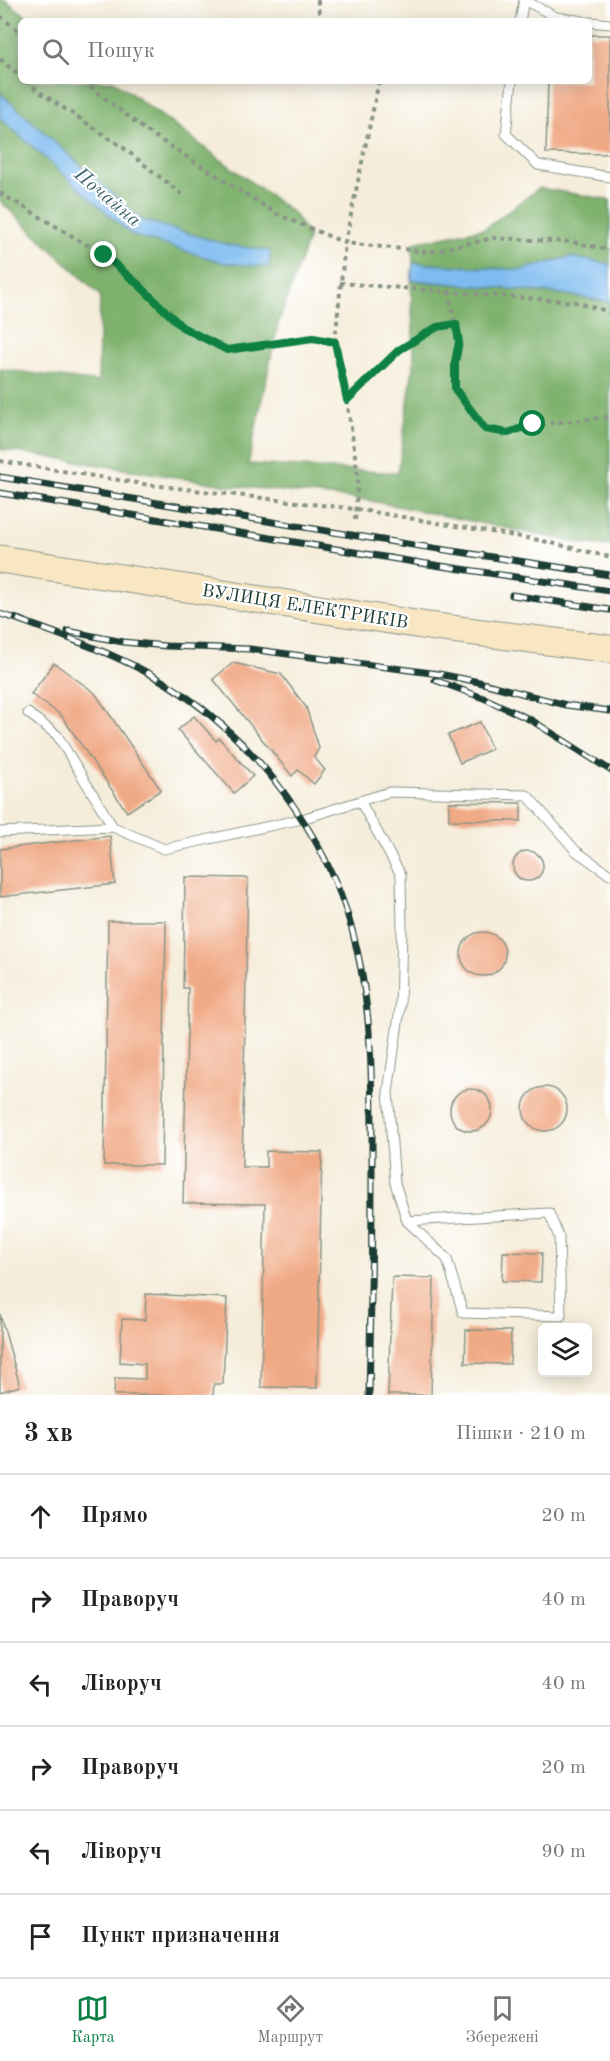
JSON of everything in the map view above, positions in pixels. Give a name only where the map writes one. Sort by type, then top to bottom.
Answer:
[{"type":"street","name":"ВУЛИЦЯ ЕЛЕКТРИКІВ","points":[[0,559],[428,626],[610,650]]},
{"type":"lane","points":[[521,18],[524,0],[556,17],[563,18]]},
{"type":"lane","points":[[592,22],[610,24]]},
{"type":"lane","points":[[512,84],[506,134],[538,165],[610,177]]},
{"type":"lane","points":[[28,713],[57,735],[113,827]]},
{"type":"lane","points":[[0,832],[113,827],[164,849],[302,819],[389,792],[527,795],[576,851],[610,875]]},
{"type":"lane","points":[[360,801],[401,875],[400,1008],[388,1092],[395,1182],[407,1221],[447,1259],[463,1313],[561,1316],[559,1237],[549,1213],[407,1221]]},
{"type":"path","points":[[318,0],[318,9],[322,18]]},
{"type":"path","points":[[0,16],[18,31]]},
{"type":"path","points":[[0,59],[18,74]]},
{"type":"path","points":[[30,84],[122,146],[185,197]]},
{"type":"path","points":[[87,84],[148,132],[277,214],[345,243],[430,252],[493,238],[572,242],[610,250]]},
{"type":"path","points":[[355,520],[358,476],[347,400],[335,342],[345,243],[378,84]]},
{"type":"path","points":[[0,193],[104,255],[182,327],[227,350],[313,338],[335,342]]},
{"type":"path","points":[[340,283],[575,302],[610,312]]},
{"type":"path","points":[[448,291],[459,342],[455,362],[455,389],[485,429],[508,433],[533,424],[610,417]]},
{"type":"path","points":[[347,400],[399,350],[437,327],[456,324]]},
{"type":"path","points":[[0,461],[143,484],[367,511],[539,540],[610,557]]},
{"type":"green space","points":[[0,0],[5,0],[29,18],[18,18],[18,84],[118,84],[293,213],[309,236],[278,324],[248,464],[398,473],[414,360],[411,280],[562,294],[610,302],[610,546],[579,543],[367,500],[225,485],[0,449],[0,369],[98,382],[100,295],[0,201]]},
{"type":"green space","points":[[539,188],[610,200],[610,264],[570,257],[521,270],[413,263],[413,243],[486,228]]},
{"type":"water","name":"Почайна","points":[[0,93],[142,220],[229,245],[270,251],[269,267],[225,263],[132,235],[0,118]]},
{"type":"water","points":[[570,257],[610,264],[610,302],[562,294],[411,280],[413,263],[521,270]]},
{"type":"building","points":[[592,35],[610,35],[610,154],[546,153],[548,84],[592,84]]},
{"type":"building","points":[[54,663],[95,693],[161,790],[127,812],[61,715],[31,694]]},
{"type":"building","points":[[233,663],[281,674],[306,707],[319,748],[314,757],[325,770],[314,784],[298,770],[292,776],[213,679]]},
{"type":"building","points":[[194,716],[216,741],[219,738],[253,776],[234,793],[178,730]]},
{"type":"building","points":[[480,722],[492,749],[460,763],[448,735]]},
{"type":"building","points":[[449,802],[521,803],[521,821],[449,820]]},
{"type":"building","points":[[110,836],[115,884],[0,897],[0,849]]},
{"type":"building","points":[[528,851],[539,855],[543,866],[539,877],[528,881],[517,877],[513,866],[517,855]]},
{"type":"building","points":[[185,877],[248,878],[242,1167],[266,1167],[266,1151],[322,1152],[317,1388],[261,1387],[265,1204],[183,1203],[188,988],[183,988]]},
{"type":"building","points":[[108,921],[166,921],[162,1165],[104,1165]]},
{"type":"building","points":[[483,932],[498,939],[505,954],[498,969],[483,976],[468,969],[461,954],[468,939]]},
{"type":"building","points":[[545,1087],[561,1093],[567,1109],[561,1125],[545,1131],[529,1125],[523,1109],[529,1093]]},
{"type":"building","points":[[471,1089],[479,1090],[486,1095],[491,1102],[491,1118],[486,1125],[479,1130],[471,1131],[463,1130],[456,1125],[451,1118],[450,1110],[451,1102],[456,1095],[463,1090]]},
{"type":"building","points":[[503,1252],[542,1253],[541,1282],[502,1281]]},
{"type":"building","points":[[392,1277],[434,1278],[431,1395],[388,1395]]},
{"type":"building","points":[[146,1294],[227,1298],[223,1384],[214,1384],[213,1395],[114,1395],[115,1378],[145,1379],[145,1364],[120,1362],[122,1319],[145,1320]]},
{"type":"building","points":[[0,1314],[20,1386],[0,1392]]},
{"type":"building","points":[[466,1330],[511,1331],[510,1364],[465,1363]]},
{"type":"railway","points":[[0,477],[610,575]]},
{"type":"railway","points":[[0,493],[414,562],[610,591]]},
{"type":"railway","points":[[512,595],[610,610]]},
{"type":"railway","points":[[0,614],[24,621]]},
{"type":"railway","points":[[17,619],[102,651],[143,670],[181,693],[212,717],[269,773],[293,805],[332,875],[347,912],[357,950],[369,1029],[372,1136],[369,1395]]},
{"type":"railway","points":[[68,631],[123,642],[250,649],[439,674],[566,705],[610,711]]},
{"type":"railway","points":[[435,680],[486,699],[531,720],[610,770]]},
{"type":"route","points":[[104,255],[182,327],[227,350],[313,338],[335,342],[347,400],[399,350],[437,327],[456,324],[459,342],[455,362],[455,389],[485,429],[508,433],[533,424]]}]
